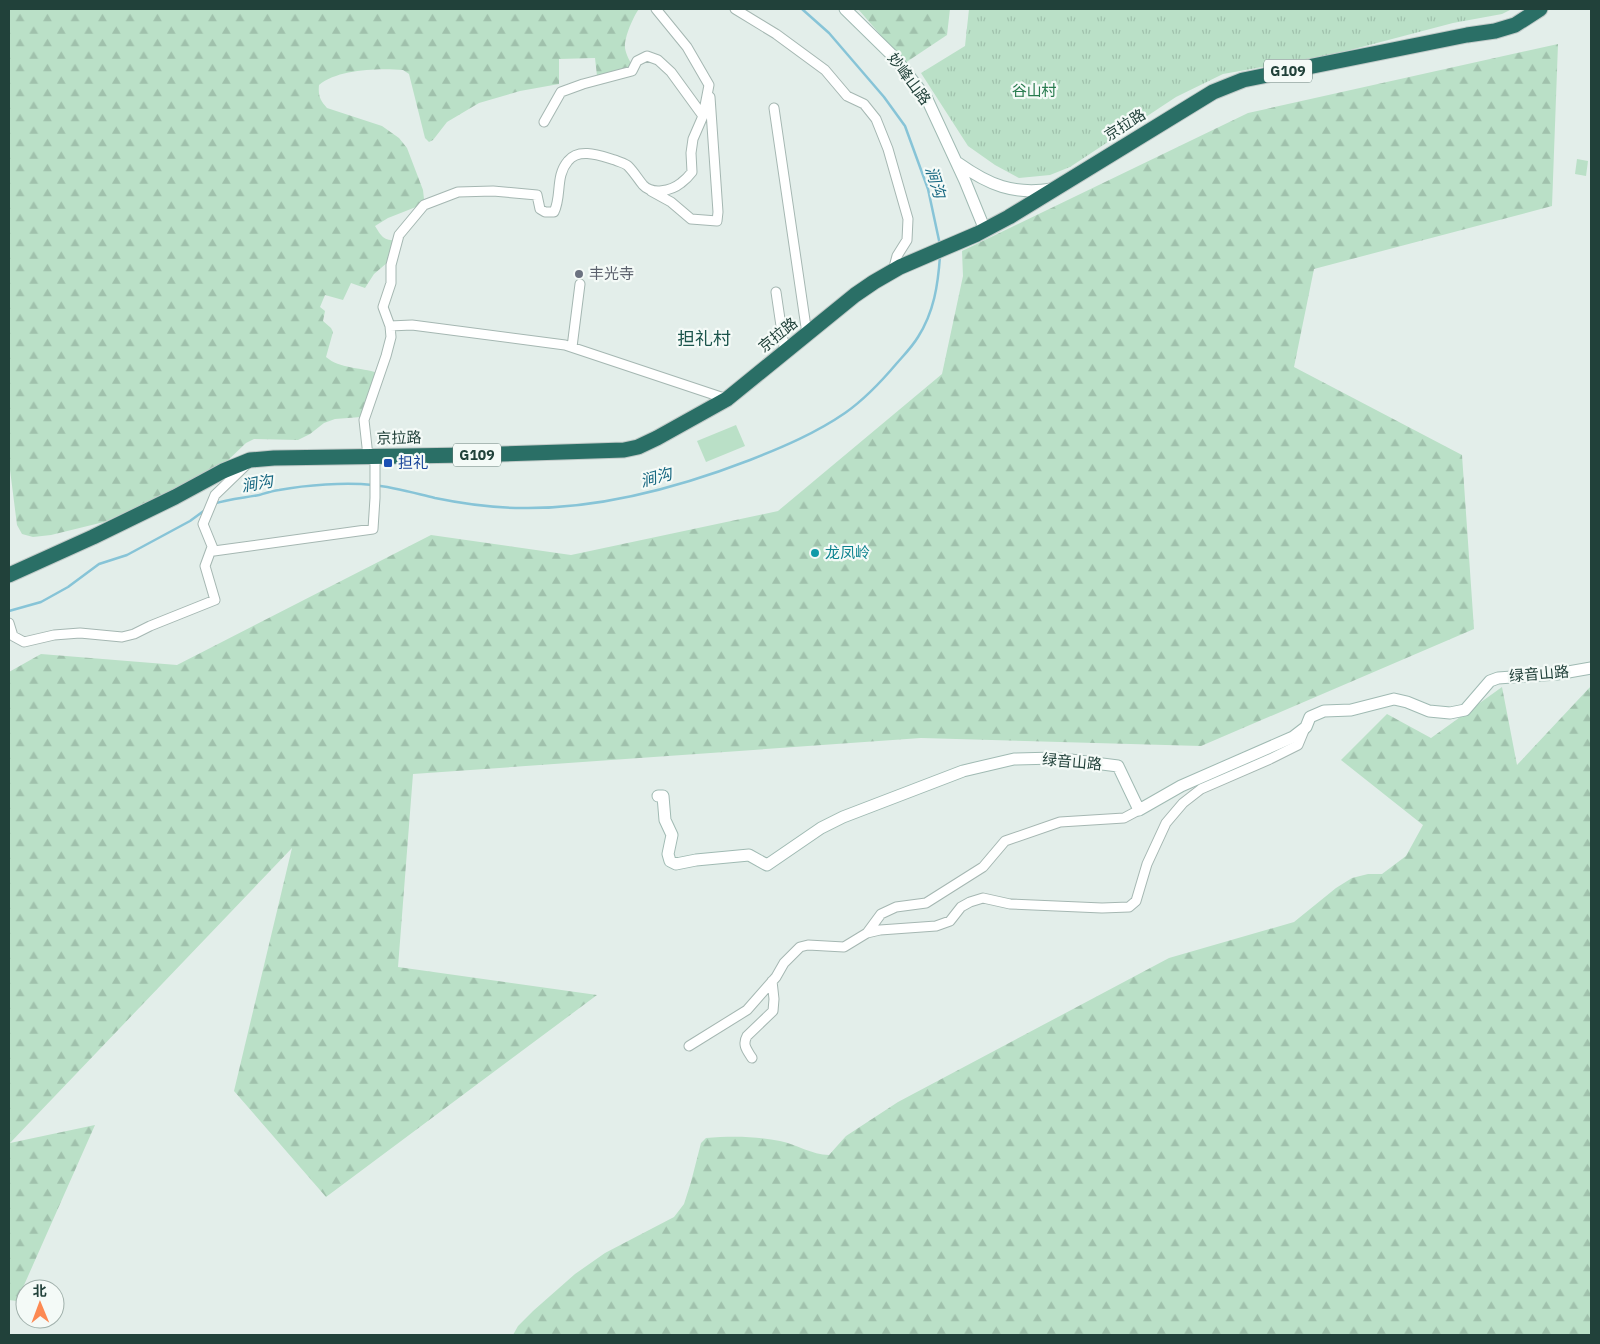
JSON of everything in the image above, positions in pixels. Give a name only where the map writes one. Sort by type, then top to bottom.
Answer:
[{"type":"highway","name":"京拉路","points":[[9,575],[93,537],[223,471],[250,460],[624,450],[638,447],[727,398],[855,295],[893,271],[981,232],[1213,92],[1243,80],[1450,38],[1496,31],[1515,25],[1540,9]]},
{"type":"street","points":[[250,460],[215,495],[203,524],[214,551],[373,529],[376,474],[364,420],[391,337],[390,326],[383,307],[391,283],[391,265],[399,235],[424,205],[458,192],[493,191],[537,195],[540,208],[545,212],[554,212],[557,206],[561,172],[568,160],[580,154],[594,153],[627,164],[644,186],[671,202],[691,219],[717,221],[710,85],[687,46],[656,9]]},
{"type":"street","points":[[735,9],[776,34],[825,70],[847,96],[864,104],[876,119],[888,148],[908,219],[907,240],[897,256],[893,271]]},
{"type":"street","name":"妙峰山路","points":[[845,9],[896,59],[927,99],[956,162],[981,232]]},
{"type":"street","points":[[544,122],[561,92],[582,84],[632,71],[637,62],[647,56],[658,60],[671,72],[703,116]]},
{"type":"street","points":[[651,191],[669,189],[681,183],[692,172],[691,152],[693,139],[703,116],[710,85]]},
{"type":"street","points":[[774,108],[808,334]]},
{"type":"street","points":[[956,162],[982,179],[1003,188],[1030,191],[1056,188]]},
{"type":"street","points":[[572,347],[580,284]]},
{"type":"street","points":[[776,292],[785,353]]},
{"type":"street","points":[[390,326],[412,325],[565,345],[727,398]]},
{"type":"street","points":[[9,623],[13,636],[24,642],[54,635],[80,633],[122,637],[134,634],[215,600],[205,566],[212,547]]},
{"type":"street","name":"绿音山路","points":[[658,796],[663,796],[665,820],[672,835],[668,854],[670,861],[676,864],[696,860],[749,855],[767,864],[821,828],[843,817],[962,771],[1014,759],[1055,758],[1118,766],[1138,810],[1181,786],[1293,737],[1306,727],[1310,717],[1324,711],[1351,710],[1394,699],[1429,711],[1450,713],[1465,710],[1490,681],[1498,678],[1557,674],[1591,668]]},
{"type":"street","points":[[689,1046],[747,1010],[800,947],[808,945],[844,947],[867,933],[880,930],[936,926],[950,920],[961,907],[983,898],[1010,904],[1102,908],[1129,907],[1136,901],[1147,864],[1166,823],[1183,803],[1201,789],[1298,745],[1306,727]]},
{"type":"street","points":[[867,933],[881,914],[896,907],[926,903],[983,867],[1005,841],[1060,822],[1124,818],[1138,810]]},
{"type":"street","points":[[752,1058],[744,1046],[744,1041],[746,1036],[773,1011],[772,981]]},
{"type":"green space","points":[[9,9],[639,9],[629,28],[625,44],[626,53],[633,67],[597,76],[595,58],[559,59],[559,84],[520,91],[479,103],[447,122],[433,140],[429,142],[425,138],[409,74],[403,70],[359,71],[337,76],[319,85],[320,98],[327,108],[382,126],[399,138],[407,148],[423,190],[424,199],[421,205],[388,218],[375,226],[384,238],[400,241],[388,262],[374,274],[365,288],[351,283],[343,300],[325,295],[320,307],[325,311],[323,321],[333,332],[326,357],[344,366],[378,373],[361,417],[335,419],[324,423],[310,434],[298,440],[254,439],[246,443],[223,465],[205,477],[104,522],[51,535],[33,537],[22,534],[17,525],[9,462]]},
{"type":"green space","points":[[858,9],[950,9],[947,35],[905,63]]},
{"type":"green space","name":"谷山村","points":[[969,9],[1512,9],[1502,14],[1453,23],[1335,54],[1223,74],[1176,97],[1070,167],[1050,175],[1019,178],[995,165],[968,146],[921,73],[965,46]]},
{"type":"green space","points":[[1558,44],[1552,206],[1314,269],[1294,367],[1462,455],[1474,629],[1201,746],[921,738],[413,774],[398,967],[597,995],[326,1197],[234,1091],[292,848],[10,1143],[95,1125],[27,1279],[15,1279],[15,1301],[9,1300],[9,672],[41,654],[177,665],[431,535],[571,555],[778,511],[942,374],[963,276],[962,251],[1248,113]]},
{"type":"green space","points":[[1577,159],[1588,161],[1586,176],[1575,174]]},
{"type":"green space","points":[[736,425],[745,446],[706,462],[697,441]]},
{"type":"green space","points":[[1591,686],[1591,1335],[513,1335],[518,1326],[533,1311],[575,1274],[605,1253],[674,1217],[684,1204],[701,1143],[706,1138],[743,1137],[771,1139],[786,1142],[823,1155],[829,1155],[846,1136],[898,1102],[1169,958],[1294,922],[1336,888],[1352,878],[1368,874],[1382,874],[1406,856],[1423,825],[1341,760],[1387,714],[1431,738],[1502,687],[1517,765]]},
{"type":"waterway","name":"涧沟","points":[[802,9],[829,33],[884,97],[905,126],[928,189],[940,245]]},
{"type":"waterway","name":"涧沟","points":[[213,504],[290,488],[326,484],[350,484],[389,487],[435,498],[479,505],[512,508],[552,507],[581,505],[639,494],[723,470],[775,450],[811,433],[845,413],[872,390],[911,348],[923,328],[934,298],[940,256]]},
{"type":"waterway","name":"涧沟","points":[[9,611],[41,602],[68,587],[99,564],[127,555],[190,521],[205,510]]},
{"type":"place","name":"丰光寺","points":[[579,274]]},
{"type":"place","name":"担礼","points":[[388,463]]},
{"type":"place","name":"龙凤岭","points":[[815,553]]},
{"type":"district","name":"担礼村","points":[[704,339]]}]
